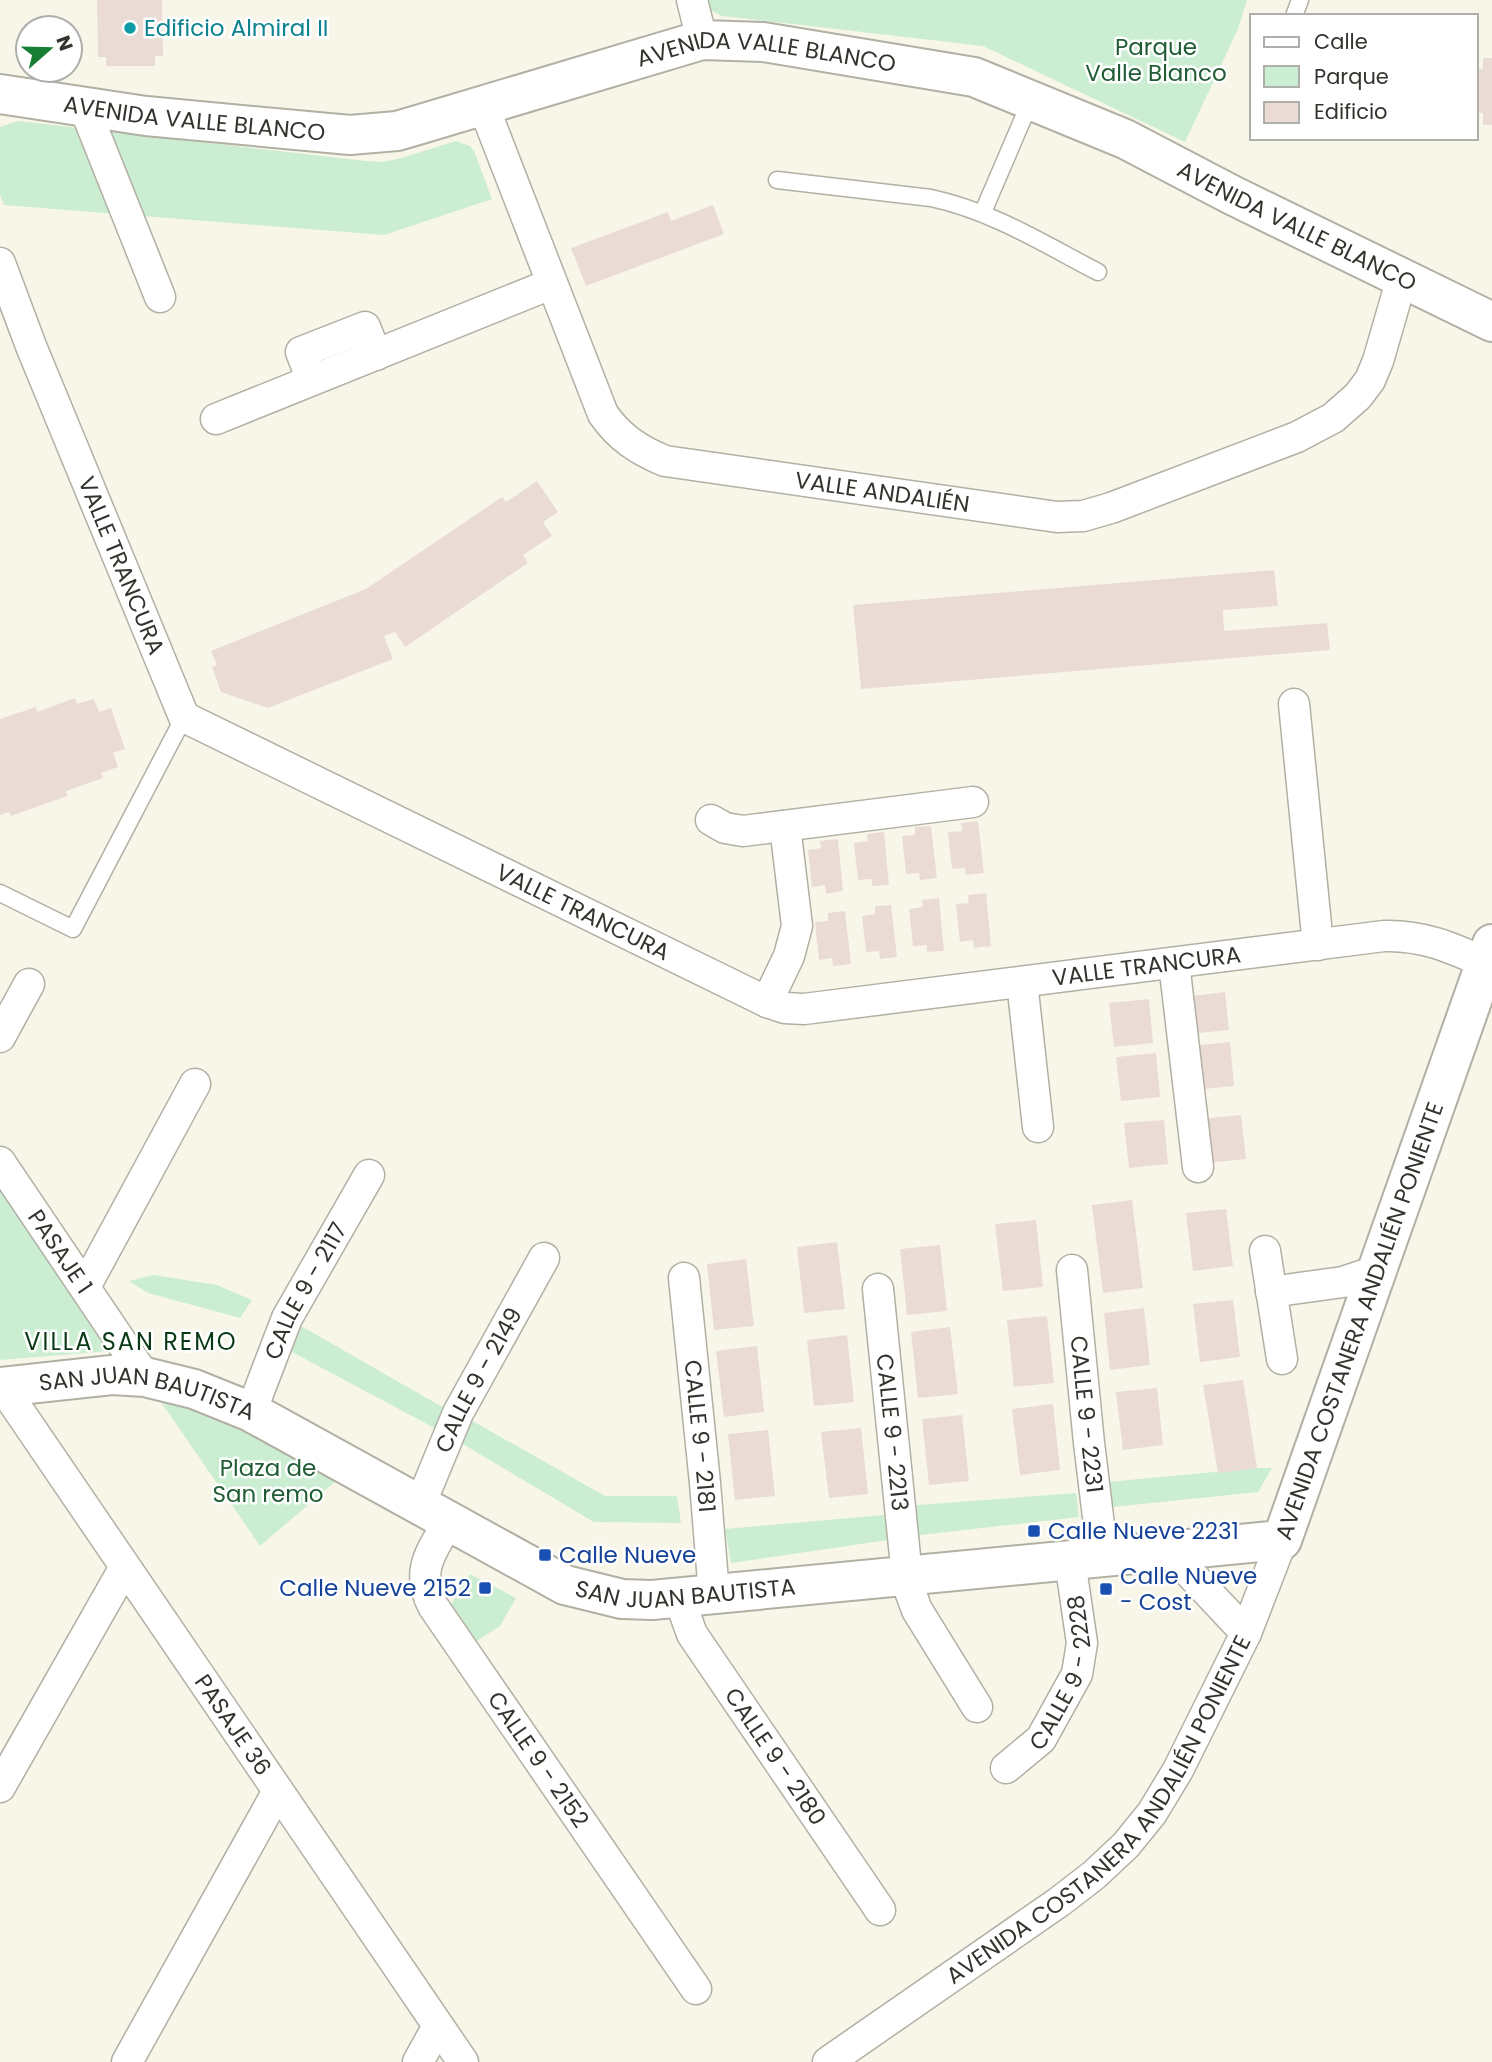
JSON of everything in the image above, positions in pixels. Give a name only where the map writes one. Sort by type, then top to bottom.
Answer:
[{"type":"street","points":[[692,0],[702,40]]},
{"type":"street","name":"AVENIDA VALLE BLANCO","points":[[0,94],[85,108],[350,135],[397,131],[702,40],[764,42],[974,77],[1125,139],[1232,195],[1492,322]]},
{"type":"street","name":"VALLE ANDALIÉN","points":[[483,105],[603,414],[614,430],[647,454],[665,461],[1057,517],[1083,516],[1111,508],[1297,437],[1334,418],[1358,397],[1370,380],[1402,278]]},
{"type":"street","points":[[85,108],[160,297]]},
{"type":"street","name":"VALLE TRANCURA","points":[[0,263],[31,346],[184,718],[767,1002],[785,1008],[804,1009],[1384,936],[1417,937],[1489,954]]},
{"type":"street","points":[[216,419],[312,380],[301,352],[365,327],[376,355],[551,284]]},
{"type":"street","points":[[1294,704],[1318,944]]},
{"type":"street","points":[[711,820],[734,831],[972,802]]},
{"type":"street","points":[[767,1002],[789,956],[797,926],[785,826]]},
{"type":"street","name":"AVENIDA COSTANERA ANDALIÉN PONIENTE","points":[[828,2062],[1094,1875],[1126,1845],[1152,1813],[1178,1770],[1246,1633],[1282,1540],[1489,954]]},
{"type":"street","points":[[1174,963],[1198,1167]]},
{"type":"street","points":[[1022,982],[1038,1127]]},
{"type":"street","points":[[0,1038],[29,984]]},
{"type":"street","points":[[85,1287],[195,1084]]},
{"type":"street","name":"PASAJE 1","points":[[0,1162],[145,1377]]},
{"type":"street","name":"CALLE 9 - 2117","points":[[251,1412],[287,1318],[369,1175]]},
{"type":"street","points":[[1265,1251],[1282,1359]]},
{"type":"street","name":"CALLE 9 - 2149","points":[[435,1513],[458,1413],[544,1258]]},
{"type":"street","name":"CALLE 9 - 2231","points":[[1072,1270],[1089,1443],[1086,1560]]},
{"type":"street","points":[[1271,1292],[1343,1282],[1376,1271]]},
{"type":"street","name":"CALLE 9 - 2181","points":[[684,1278],[705,1483],[698,1596]]},
{"type":"street","name":"CALLE 9 - 2213","points":[[878,1289],[911,1598],[977,1707]]},
{"type":"street","name":"SAN JUAN BAUTISTA","points":[[1,1386],[112,1375],[145,1377],[194,1389],[251,1412],[565,1585],[622,1599],[652,1600],[698,1596],[1282,1540]]},
{"type":"street","name":"PASAJE 36","points":[[1,1386],[463,2062]]},
{"type":"street","name":"CALLE 9 - 2152","points":[[435,1513],[424,1574],[428,1596],[433,1606],[696,1989]]},
{"type":"street","points":[[1170,1552],[1246,1633]]},
{"type":"street","name":"CALLE 9 - 2228","points":[[1006,1768],[1041,1739],[1077,1674],[1082,1643],[1086,1560]]},
{"type":"street","points":[[0,1787],[125,1567]]},
{"type":"street","name":"CALLE 9 - 2180","points":[[698,1596],[682,1609],[692,1634],[880,1910]]},
{"type":"street","points":[[127,2062],[278,1791]]},
{"type":"street","points":[[418,2062],[439,2026]]},
{"type":"lane","points":[[983,212],[1031,100]]},
{"type":"lane","points":[[777,180],[932,198],[983,212],[1098,272]]},
{"type":"lane","points":[[0,893],[73,929],[184,718]]},
{"type":"green space","name":"Parque Valle Blanco","points":[[702,0],[1247,0],[1238,29],[1185,142],[983,46],[722,16],[710,10]]},
{"type":"green space","points":[[18,121],[382,162],[456,141],[470,146],[474,151],[492,199],[384,235],[4,205],[0,195],[0,127]]},
{"type":"green space","points":[[0,1176],[110,1351],[0,1360]]},
{"type":"green space","points":[[154,1275],[217,1285],[252,1300],[240,1318],[148,1293],[129,1281]]},
{"type":"green space","points":[[287,1318],[451,1412],[442,1432],[277,1344]]},
{"type":"green space","name":"Plaza de San remo","points":[[148,1383],[343,1475],[260,1546]]},
{"type":"green space","points":[[462,1415],[605,1496],[677,1496],[681,1523],[594,1522],[451,1437]]},
{"type":"green space","points":[[1272,1468],[1258,1492],[1113,1507],[1107,1482]]},
{"type":"green space","points":[[1076,1493],[1079,1517],[911,1536],[905,1506]]},
{"type":"green space","points":[[884,1515],[888,1540],[731,1563],[725,1529]]},
{"type":"green space","points":[[470,1574],[516,1598],[500,1626],[475,1642],[450,1606]]},
{"type":"building","name":"Edificio Almiral II","points":[[97,0],[162,0],[163,56],[155,56],[155,66],[106,66],[106,57],[98,57]]},
{"type":"building","points":[[1483,58],[1492,58],[1492,125],[1483,125],[1483,113],[1478,113],[1478,69],[1483,69]]},
{"type":"building","points":[[713,205],[724,234],[586,286],[571,248],[668,212],[671,221]]},
{"type":"building","points":[[537,481],[558,512],[543,522],[552,536],[523,555],[528,563],[405,647],[395,632],[384,636],[393,659],[268,708],[221,692],[212,667],[217,665],[211,651],[366,589],[502,497],[506,502]]},
{"type":"building","points":[[1274,570],[1278,606],[1223,610],[1224,631],[1327,623],[1330,650],[861,689],[853,605]]},
{"type":"building","points":[[75,698],[77,704],[94,699],[99,712],[111,708],[125,749],[113,753],[118,767],[101,773],[103,778],[66,791],[67,796],[11,816],[9,812],[0,815],[0,719],[36,707],[37,712]]},
{"type":"building","points":[[978,821],[984,873],[966,875],[965,868],[952,869],[948,832],[962,831],[961,823]]},
{"type":"building","points":[[931,826],[937,878],[920,880],[919,873],[906,874],[902,836],[915,835],[915,827]]},
{"type":"building","points":[[884,832],[889,885],[872,886],[872,879],[858,880],[854,843],[868,841],[867,834]]},
{"type":"building","points":[[838,839],[843,891],[826,894],[825,885],[812,887],[808,850],[821,848],[820,841]]},
{"type":"building","points":[[986,893],[991,946],[974,948],[973,940],[960,942],[956,904],[969,903],[968,895]]},
{"type":"building","points":[[939,898],[944,951],[927,952],[927,945],[913,946],[909,909],[923,907],[922,900]]},
{"type":"building","points":[[891,905],[897,957],[880,959],[879,951],[866,952],[862,916],[875,914],[875,906]]},
{"type":"building","points":[[845,911],[851,964],[833,966],[832,958],[819,960],[815,922],[828,921],[828,913]]},
{"type":"building","points":[[1225,992],[1229,1030],[1188,1034],[1184,997]]},
{"type":"building","points":[[1149,999],[1153,1043],[1114,1047],[1109,1003]]},
{"type":"building","points":[[1230,1042],[1234,1086],[1194,1090],[1190,1046]]},
{"type":"building","points":[[1156,1053],[1160,1097],[1121,1101],[1116,1057]]},
{"type":"building","points":[[1241,1115],[1246,1159],[1206,1163],[1201,1119]]},
{"type":"building","points":[[1164,1120],[1168,1164],[1129,1168],[1124,1123]]},
{"type":"building","points":[[1132,1200],[1143,1288],[1103,1293],[1092,1205]]},
{"type":"building","points":[[1226,1209],[1233,1266],[1193,1271],[1186,1213]]},
{"type":"building","points":[[1036,1220],[1043,1287],[1003,1291],[995,1224]]},
{"type":"building","points":[[837,1242],[845,1309],[804,1313],[797,1247]]},
{"type":"building","points":[[940,1245],[947,1311],[907,1315],[900,1249]]},
{"type":"building","points":[[746,1259],[754,1326],[714,1330],[707,1264]]},
{"type":"building","points":[[1233,1300],[1240,1357],[1200,1362],[1193,1304]]},
{"type":"building","points":[[1144,1308],[1150,1365],[1110,1370],[1104,1313]]},
{"type":"building","points":[[1047,1316],[1054,1383],[1014,1387],[1007,1320]]},
{"type":"building","points":[[950,1327],[958,1394],[918,1398],[911,1332]]},
{"type":"building","points":[[847,1335],[854,1402],[814,1406],[807,1340]]},
{"type":"building","points":[[757,1346],[764,1412],[724,1417],[716,1351]]},
{"type":"building","points":[[1243,1380],[1257,1468],[1218,1473],[1203,1385]]},
{"type":"building","points":[[1157,1388],[1163,1445],[1123,1450],[1116,1392]]},
{"type":"building","points":[[1053,1404],[1060,1470],[1020,1475],[1012,1409]]},
{"type":"building","points":[[962,1415],[969,1481],[929,1485],[922,1419]]},
{"type":"building","points":[[861,1428],[868,1494],[829,1498],[821,1432]]},
{"type":"building","points":[[768,1430],[775,1496],[735,1500],[728,1434]]},
{"type":"place","name":"Edificio Almiral II","points":[[130,28]]},
{"type":"place","name":"Calle Nueve 2231","points":[[1034,1531]]},
{"type":"place","name":"Calle Nueve","points":[[545,1555]]},
{"type":"place","name":"Calle Nueve 2152","points":[[485,1588]]},
{"type":"place","name":"Calle Nueve - Cost","points":[[1106,1589]]},
{"type":"district","name":"VILLA SAN REMO","points":[[131,1341]]}]
